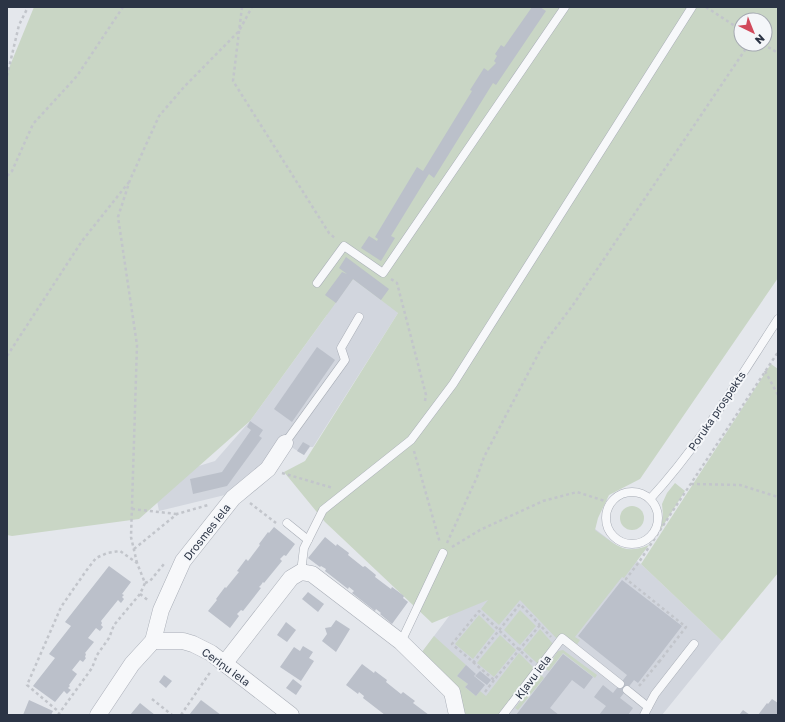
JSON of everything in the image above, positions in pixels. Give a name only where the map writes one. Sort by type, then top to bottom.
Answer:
[{"type":"street","name":"Drosmes iela","points":[[98,715],[132,664],[153,641],[161,610],[183,561],[233,498],[268,469],[285,443]]},
{"type":"street","points":[[221,661],[291,578],[301,572],[312,574],[401,642],[452,692],[457,715]]},
{"type":"street","name":"Ceriņu iela","points":[[153,641],[183,641],[193,644],[221,661],[291,715]]},
{"type":"lane","points":[[317,283],[344,246],[383,273],[565,7]]},
{"type":"lane","points":[[301,572],[304,548],[324,510],[410,440],[453,384],[692,7]]},
{"type":"lane","points":[[285,443],[345,360],[341,348],[359,318]]},
{"type":"lane","name":"Poruka prospekts","points":[[650,499],[672,475],[695,445],[778,318]]},
{"type":"lane","points":[[628,492],[637,493],[650,499],[656,509],[658,517],[657,526],[653,534],[647,540],[631,545],[615,539],[606,525],[608,507],[611,503],[620,495],[628,492]]},
{"type":"lane","points":[[287,523],[308,540]]},
{"type":"lane","points":[[401,642],[443,553]]},
{"type":"lane","points":[[560,641],[638,698],[648,707]]},
{"type":"lane","name":"Kļavu iela","points":[[503,715],[560,641]]},
{"type":"lane","points":[[644,715],[655,694],[694,644]]},
{"type":"path","points":[[7,76],[19,25],[28,7]]},
{"type":"path","points":[[7,176],[12,171],[33,124],[77,76],[123,7]]},
{"type":"path","points":[[242,7],[233,81],[329,233],[344,246]]},
{"type":"path","points":[[137,563],[120,551],[107,553],[96,558],[61,607],[27,685],[58,713],[92,668],[96,655],[109,638],[114,625],[140,594],[145,583],[137,563],[131,537],[137,345],[118,217],[130,180],[159,116],[184,86],[239,31],[252,7]]},
{"type":"path","points":[[706,7],[733,25]]},
{"type":"path","points":[[443,553],[477,477],[484,457],[543,345],[573,306],[744,52]]},
{"type":"path","points":[[7,356],[82,241],[130,180]]},
{"type":"path","points":[[383,273],[397,283],[426,395],[422,424]]},
{"type":"path","points":[[638,698],[637,689],[657,661],[686,627],[626,579],[639,562],[778,352]]},
{"type":"path","points":[[765,371],[778,395]]},
{"type":"path","points":[[410,440],[443,553]]},
{"type":"path","points":[[268,469],[347,491]]},
{"type":"path","points":[[691,484],[740,485],[778,497]]},
{"type":"path","points":[[443,553],[480,530],[543,501],[577,492],[611,503]]},
{"type":"path","points":[[134,549],[177,514],[216,502],[228,506]]},
{"type":"path","points":[[254,507],[276,523],[287,523]]},
{"type":"path","points":[[132,510],[177,514]]},
{"type":"path","points":[[473,663],[520,604],[540,625],[560,641]]},
{"type":"path","points":[[494,680],[452,644],[479,611],[539,669]]},
{"type":"path","points":[[484,692],[540,625]]},
{"type":"path","points":[[181,715],[210,675],[212,668],[221,661]]},
{"type":"path","points":[[152,700],[172,715]]},
{"type":"shaded area","points":[[346,225],[398,313],[313,447],[310,447],[304,455],[285,443],[229,494],[159,511],[153,480],[215,461],[250,421],[327,315],[298,298]]},
{"type":"shaded area","points":[[544,490],[641,564],[722,641],[662,715],[467,715],[453,685],[422,652]]},
{"type":"green space","points":[[34,7],[778,7],[778,278],[640,479],[609,495],[598,518],[595,530],[614,544],[626,549],[640,548],[649,545],[624,578],[622,577],[575,637],[580,640],[576,646],[559,641],[520,600],[499,625],[481,609],[488,600],[432,623],[325,522],[284,472],[305,461],[398,313],[353,279],[250,421],[139,519],[12,536],[7,535],[7,73]]},
{"type":"green space","points":[[771,364],[778,369],[778,573],[722,641],[641,564]]},
{"type":"green space","points":[[675,483],[685,491],[661,529],[663,515],[662,504],[667,493]]},
{"type":"green space","points":[[632,506],[637,507],[643,513],[643,523],[637,529],[632,530],[627,529],[621,523],[620,518],[621,513],[627,507]]},
{"type":"green space","points":[[520,610],[536,626],[520,645],[504,630]]},
{"type":"green space","points":[[479,615],[495,631],[473,659],[455,644]]},
{"type":"green space","points":[[540,629],[553,644],[538,664],[523,650]]},
{"type":"green space","points":[[500,635],[516,650],[494,677],[477,663]]},
{"type":"green space","points":[[434,636],[466,665],[457,676],[468,684],[465,687],[476,696],[480,691],[486,696],[519,653],[535,669],[498,715],[466,715],[453,685],[422,652]]},
{"type":"green space","points":[[563,650],[597,675],[595,678],[563,653],[549,671],[546,669],[558,651]]},
{"type":"green space","points":[[541,675],[544,678],[518,710],[515,708]]},
{"type":"building","points":[[532,7],[540,7],[546,11],[496,85],[493,83],[434,178],[429,174],[391,236],[395,238],[381,261],[361,248],[369,236],[377,241],[378,239],[375,237],[417,167],[423,171],[472,91],[470,90],[484,68],[488,71],[496,63],[494,61],[497,56],[495,54],[501,45],[504,47]]},
{"type":"building","points":[[346,257],[389,289],[381,300],[353,279],[336,303],[325,295],[342,272],[347,274],[339,268]]},
{"type":"building","points":[[317,347],[335,360],[292,422],[274,409]]},
{"type":"building","points":[[250,421],[263,430],[259,436],[262,438],[227,486],[193,494],[190,479],[222,472],[251,430],[247,427]]},
{"type":"building","points":[[303,442],[310,446],[304,455],[297,451]]},
{"type":"building","points":[[274,527],[295,544],[286,556],[284,555],[280,559],[282,561],[259,587],[261,588],[243,611],[241,610],[237,614],[239,616],[230,628],[208,611],[225,587],[226,588],[239,572],[237,571],[246,559],[248,561],[268,532],[269,533]]},
{"type":"building","points":[[325,537],[336,546],[337,544],[349,553],[348,555],[363,567],[365,566],[376,575],[375,577],[391,589],[392,587],[404,596],[403,598],[408,602],[392,624],[376,609],[375,611],[352,593],[354,591],[349,587],[348,589],[325,571],[326,569],[321,566],[320,567],[308,558]]},
{"type":"building","points":[[109,566],[131,582],[122,594],[124,595],[122,597],[124,599],[121,603],[118,600],[101,621],[101,625],[103,627],[100,631],[96,628],[88,638],[94,642],[85,653],[86,658],[83,662],[80,660],[72,670],[77,674],[69,685],[70,686],[68,688],[71,690],[67,694],[64,691],[55,702],[33,686],[55,658],[49,654],[71,626],[65,622]]},
{"type":"building","points":[[622,580],[682,626],[638,683],[634,680],[620,698],[633,708],[628,715],[599,715],[606,706],[594,697],[603,685],[613,693],[627,675],[578,636]]},
{"type":"building","points":[[308,592],[324,604],[318,612],[302,599]]},
{"type":"building","points":[[336,620],[350,629],[336,652],[322,641],[327,634],[325,628],[331,627]]},
{"type":"building","points":[[286,622],[296,630],[287,642],[277,635]]},
{"type":"building","points":[[303,646],[313,652],[309,658],[314,661],[301,681],[280,667],[294,647],[300,651]]},
{"type":"building","points":[[563,654],[593,677],[584,689],[572,680],[550,708],[559,715],[516,715]]},
{"type":"building","points":[[362,664],[387,680],[386,682],[401,694],[403,692],[415,701],[413,703],[429,715],[385,715],[363,698],[364,696],[359,692],[358,694],[346,685]]},
{"type":"building","points":[[466,665],[476,674],[474,676],[485,685],[476,696],[465,687],[468,684],[457,676]]},
{"type":"building","points":[[480,671],[491,680],[487,685],[475,676]]},
{"type":"building","points":[[164,675],[172,681],[166,688],[159,682]]},
{"type":"building","points":[[293,679],[302,686],[296,695],[286,688]]},
{"type":"building","points":[[772,699],[778,703],[778,715],[758,715],[767,703],[768,704]]},
{"type":"building","points":[[29,700],[53,711],[51,715],[23,715]]},
{"type":"building","points":[[201,700],[221,715],[189,715]]},
{"type":"building","points":[[140,703],[155,715],[130,715]]},
{"type":"building","points":[[743,710],[750,715],[739,715]]}]
